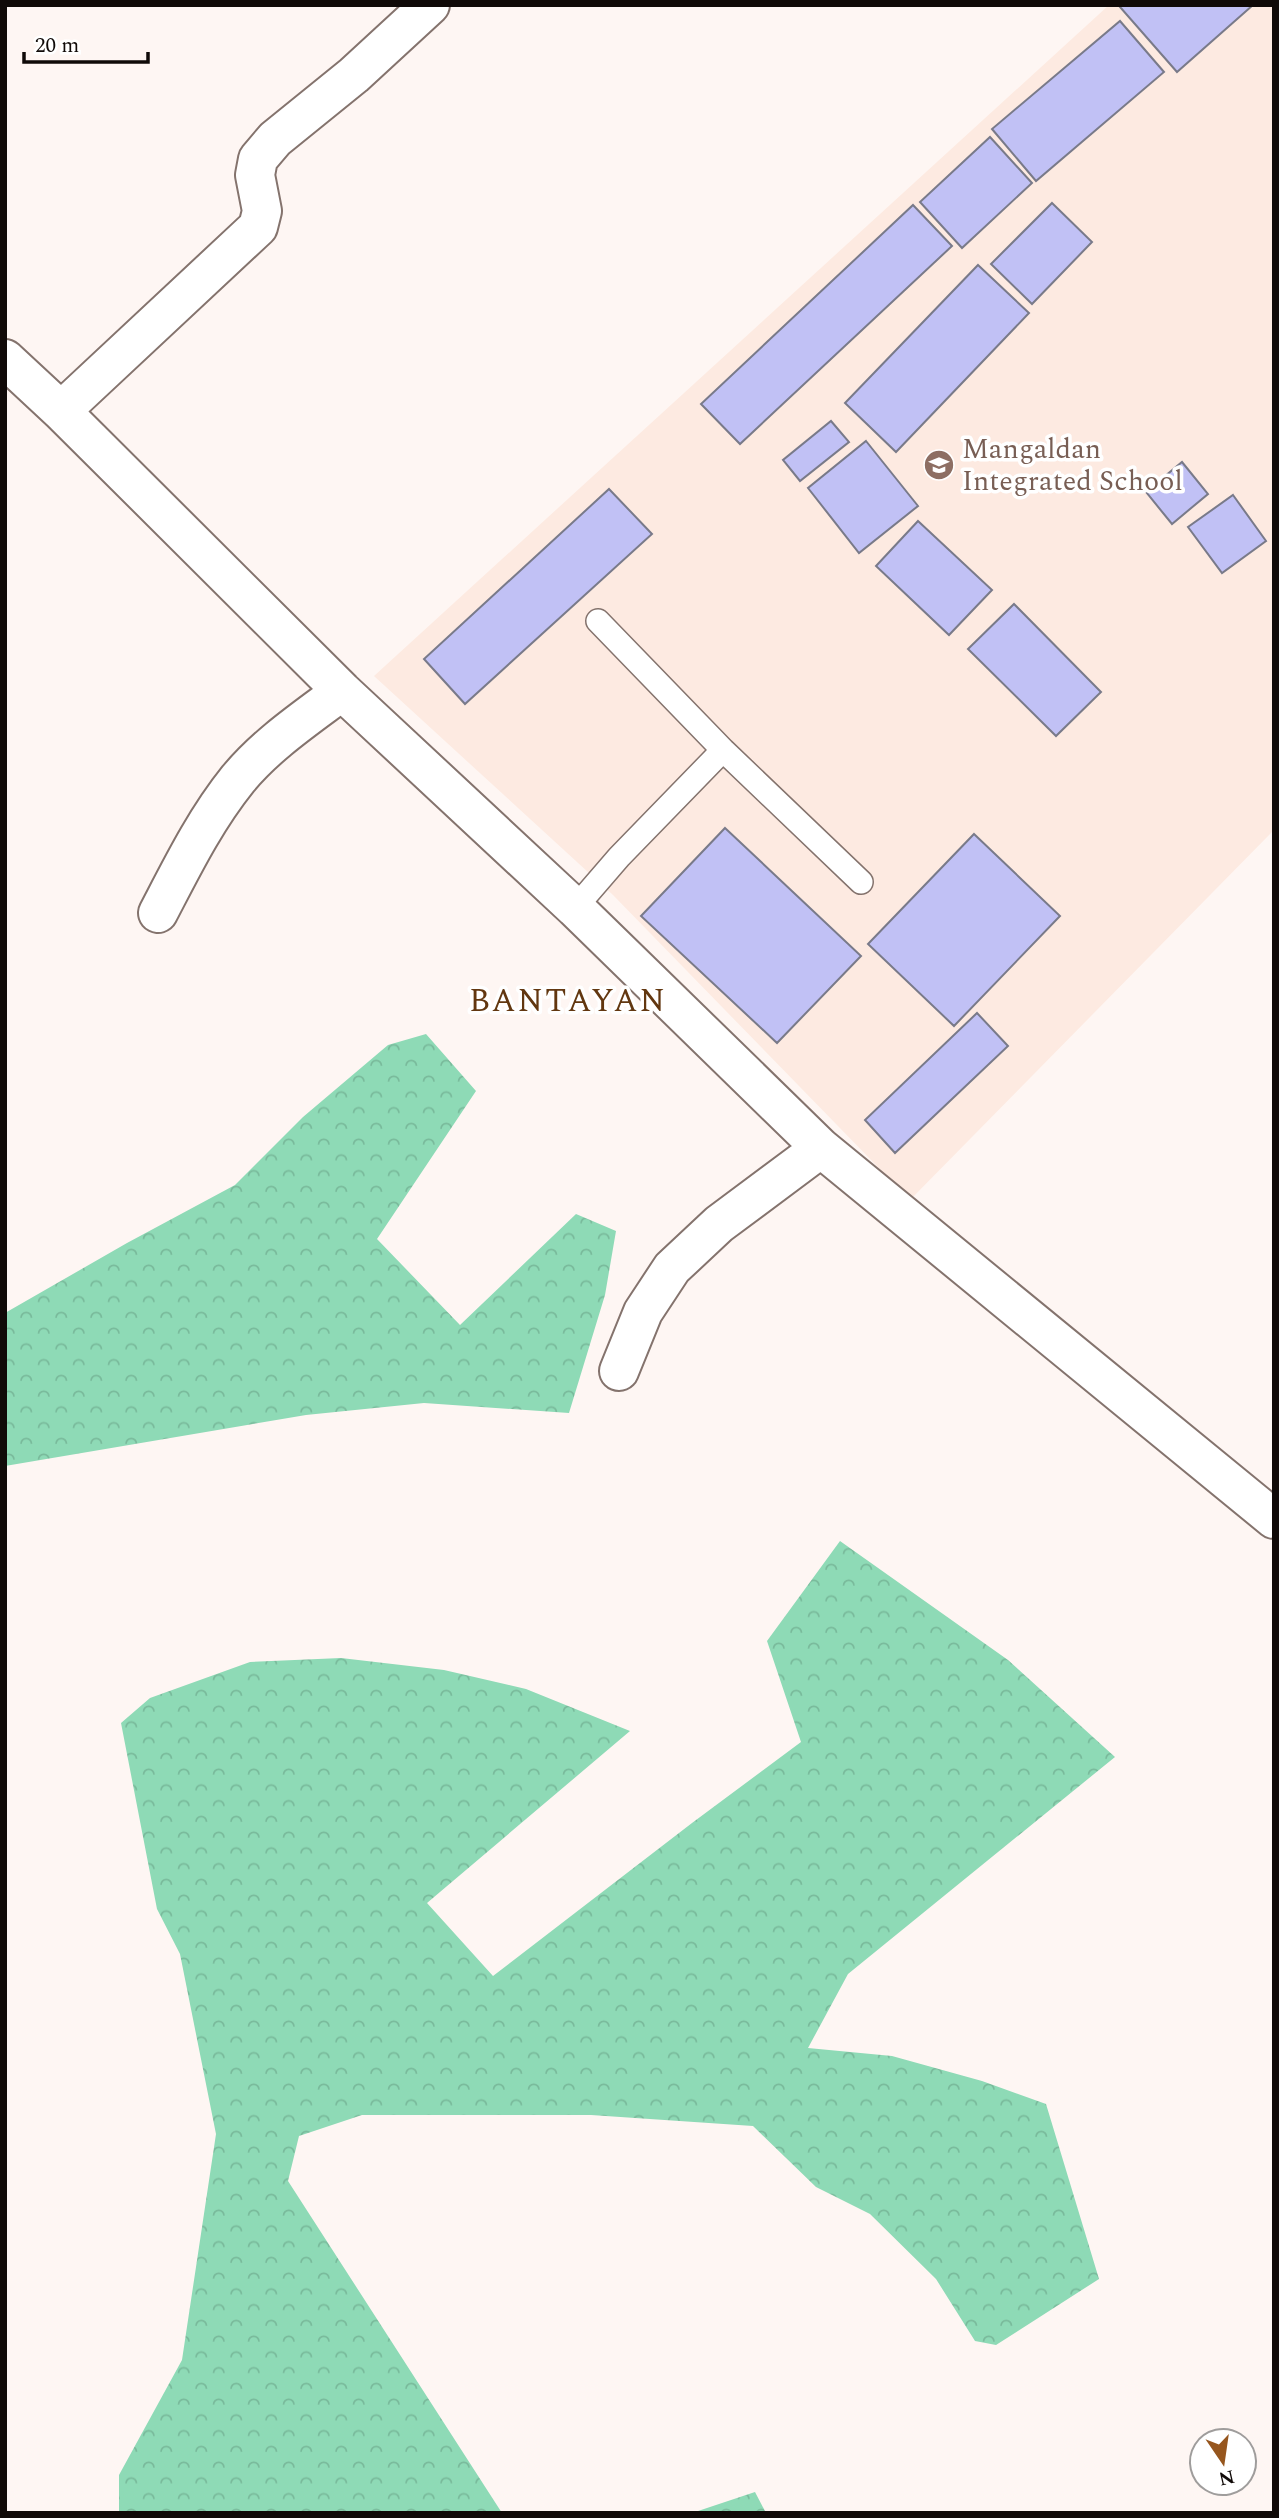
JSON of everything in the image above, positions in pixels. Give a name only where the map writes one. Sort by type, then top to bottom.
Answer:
[{"type":"street","points":[[61,411],[258,227],[262,211],[255,175],[258,159],[275,139],[354,75],[430,5]]},
{"type":"street","points":[[5,359],[61,411],[342,691],[575,908],[821,1148],[1274,1519]]},
{"type":"street","points":[[158,914],[204,826],[240,777],[287,732],[342,691]]},
{"type":"street","points":[[619,1371],[643,1312],[672,1268],[719,1224],[821,1148]]},
{"type":"lane","points":[[598,621],[723,750],[861,883]]},
{"type":"lane","points":[[575,908],[619,856],[723,750]]},
{"type":"shaded area","name":"Mangaldan Integrated School","points":[[1109,5],[1274,5],[1274,830],[910,1200],[613,895],[374,676]]},
{"type":"green space","points":[[426,1034],[476,1091],[377,1239],[460,1325],[576,1214],[616,1231],[605,1295],[569,1413],[424,1403],[306,1415],[5,1466],[5,1313],[235,1185],[303,1117],[388,1045]]},
{"type":"green space","points":[[840,1541],[1008,1660],[1115,1757],[848,1974],[808,2048],[892,2056],[982,2081],[1046,2104],[1099,2279],[996,2345],[975,2341],[936,2279],[870,2214],[816,2187],[753,2126],[591,2115],[362,2115],[299,2136],[288,2181],[502,2513],[119,2513],[119,2475],[182,2360],[216,2134],[180,1954],[157,1909],[121,1723],[150,1698],[250,1662],[341,1658],[444,1670],[526,1689],[630,1731],[427,1903],[493,1976],[801,1742],[767,1641]]},
{"type":"green space","points":[[755,2492],[766,2513],[692,2513]]},
{"type":"building","points":[[1253,5],[1177,72],[1120,7]]},
{"type":"building","points":[[1120,21],[1164,72],[1036,181],[992,129]]},
{"type":"building","points":[[990,137],[1032,183],[962,248],[920,202]]},
{"type":"building","points":[[1052,203],[1092,242],[1032,304],[991,264]]},
{"type":"building","points":[[913,205],[952,246],[740,444],[701,404]]},
{"type":"building","points":[[978,265],[1029,313],[896,452],[845,403]]},
{"type":"building","points":[[831,421],[849,442],[800,481],[783,460]]},
{"type":"building","points":[[866,441],[918,506],[859,553],[808,488]]},
{"type":"building","points":[[1182,462],[1208,494],[1172,524],[1146,492]]},
{"type":"building","points":[[609,489],[652,534],[465,704],[424,659]]},
{"type":"building","points":[[1233,495],[1266,541],[1222,573],[1188,527]]},
{"type":"building","points":[[918,521],[992,590],[949,635],[876,566]]},
{"type":"building","points":[[1014,604],[1101,692],[1056,736],[968,649]]},
{"type":"building","points":[[725,828],[861,956],[777,1043],[641,916]]},
{"type":"building","points":[[974,834],[1060,916],[954,1026],[868,944]]},
{"type":"building","points":[[977,1013],[1008,1046],[895,1153],[865,1120]]},
{"type":"place","name":"Mangaldan Integrated School","points":[[939,465]]},
{"type":"district","name":"BANTAYAN","points":[[568,1001]]}]
